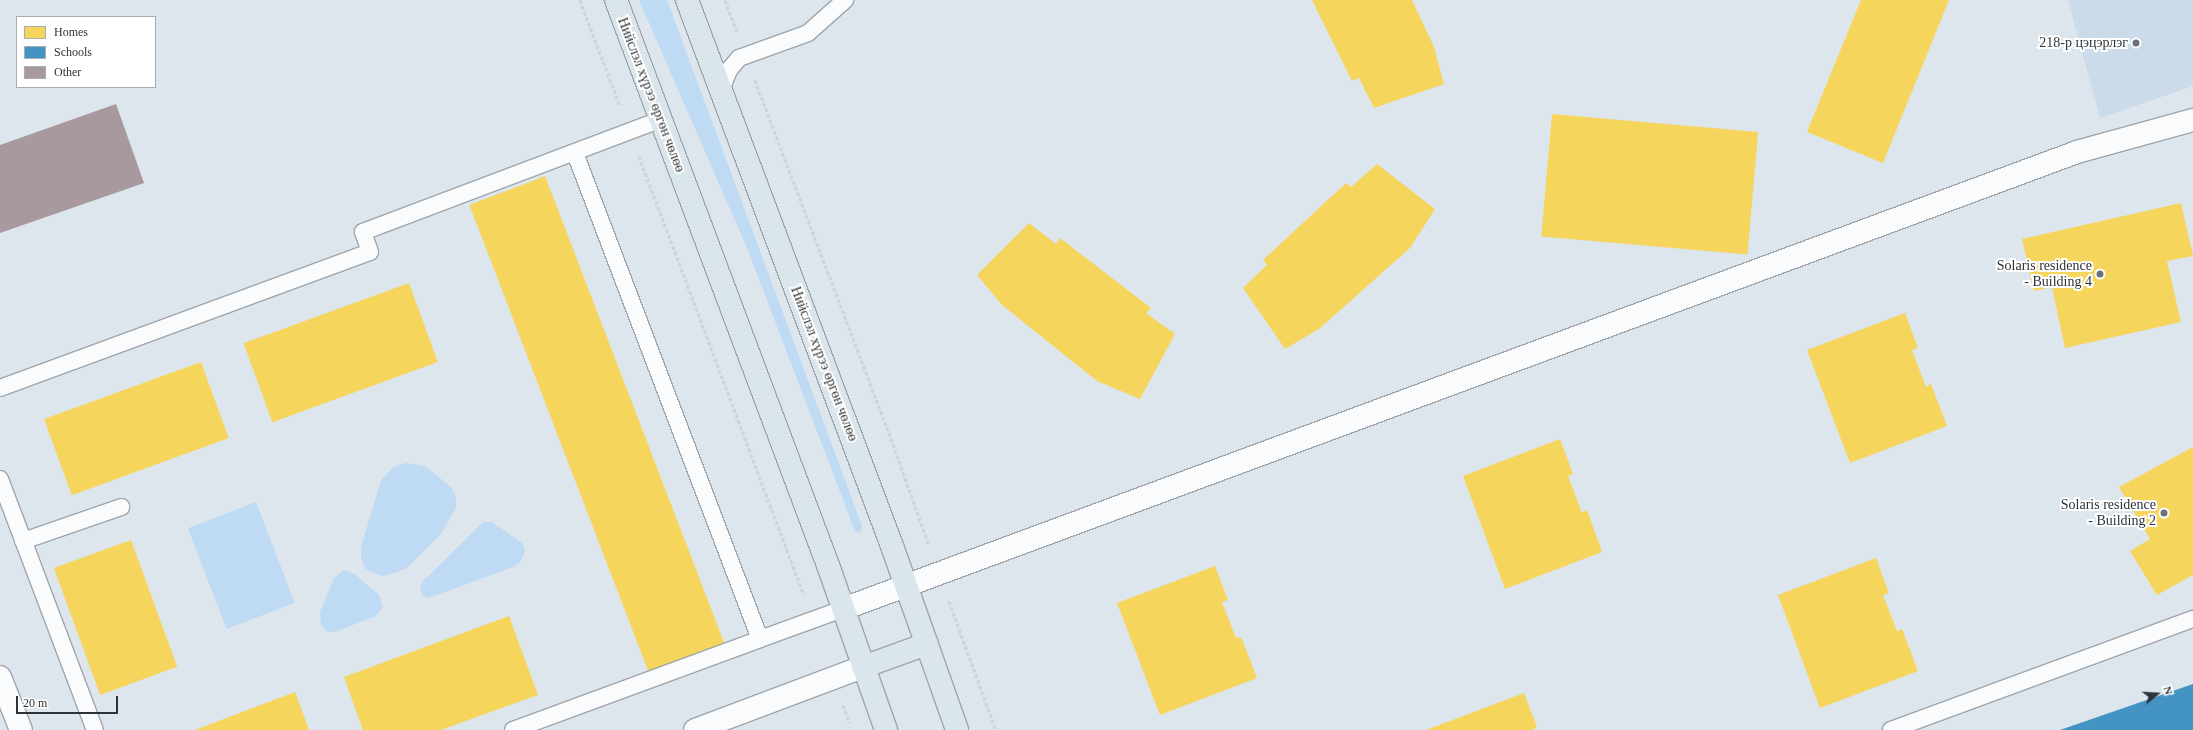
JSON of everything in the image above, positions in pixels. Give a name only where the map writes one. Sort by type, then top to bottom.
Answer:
[{"type":"main road","name":"Нийслэл хүрээ өргөн чөлөө","points":[[616,0],[829,568],[886,730]]},
{"type":"main road","name":"Нийслэл хүрээ өргөн чөлөө","points":[[687,0],[892,546],[957,730]]},
{"type":"main road","points":[[863,667],[927,644]]},
{"type":"street","points":[[843,609],[2077,152],[2193,120]]},
{"type":"street","points":[[695,730],[863,667]]},
{"type":"street","points":[[0,677],[21,730]]},
{"type":"lane","points":[[721,90],[729,70],[739,58],[808,33],[844,0]]},
{"type":"lane","points":[[0,388],[370,252],[363,232],[660,120]]},
{"type":"lane","points":[[575,152],[760,639]]},
{"type":"lane","points":[[0,479],[95,730]]},
{"type":"lane","points":[[24,541],[121,507]]},
{"type":"lane","points":[[513,730],[843,609]]},
{"type":"lane","points":[[1891,730],[2193,619]]},
{"type":"path","points":[[580,0],[813,620]]},
{"type":"path","points":[[725,0],[884,420],[996,730]]},
{"type":"path","points":[[892,546],[926,536]]},
{"type":"path","points":[[798,579],[829,568]]},
{"type":"path","points":[[833,678],[853,730]]},
{"type":"shaded area","points":[[639,0],[667,0],[862,526],[860,533],[855,531],[747,248]]},
{"type":"shaded area","name":"218-р цэцэрлэг","points":[[2068,0],[2193,0],[2193,86],[2100,118]]},
{"type":"shaded area","points":[[406,463],[425,466],[451,487],[456,497],[456,508],[440,535],[407,568],[395,573],[381,576],[366,569],[361,559],[361,547],[381,480],[393,467]]},
{"type":"shaded area","points":[[256,502],[295,603],[227,629],[188,528]]},
{"type":"shaded area","points":[[483,522],[492,522],[522,543],[525,551],[520,562],[513,567],[437,595],[427,598],[423,596],[420,589],[422,582]]},
{"type":"shaded area","points":[[344,570],[355,574],[379,595],[383,607],[376,616],[335,632],[327,632],[321,625],[320,612],[334,578]]},
{"type":"building: Homes","points":[[1312,0],[1412,0],[1434,47],[1444,84],[1374,108],[1359,78],[1352,81]]},
{"type":"building: Homes","points":[[1861,0],[1949,0],[1883,163],[1807,132]]},
{"type":"building: Homes","points":[[1552,114],[1758,132],[1747,255],[1541,237]]},
{"type":"building: Homes","points":[[1377,164],[1435,209],[1410,248],[1319,329],[1285,349],[1243,288],[1267,265],[1263,260],[1346,183],[1351,187]]},
{"type":"building: Homes","points":[[545,176],[725,645],[649,674],[469,205]]},
{"type":"building: Homes","name":"Solaris residence - Building 4","points":[[2181,203],[2193,256],[2167,261],[2181,322],[2065,348],[2052,287],[2034,291],[2022,239]]},
{"type":"building: Homes","points":[[1029,223],[1056,244],[1060,238],[1151,308],[1146,313],[1175,334],[1140,399],[1097,381],[1002,305],[977,275]]},
{"type":"building: Homes","points":[[409,283],[438,362],[272,422],[244,343]]},
{"type":"building: Homes","points":[[1905,313],[1918,348],[1912,350],[1926,387],[1931,384],[1947,426],[1850,463],[1807,350]]},
{"type":"building: Homes","points":[[201,362],[229,438],[72,495],[44,419]]},
{"type":"building: Homes","points":[[1560,439],[1573,474],[1568,476],[1582,513],[1587,510],[1602,552],[1505,589],[1463,476]]},
{"type":"building: Homes","name":"Solaris residence - Building 2","points":[[2193,447],[2193,575],[2157,595],[2130,551],[2150,539],[2119,487]]},
{"type":"building: Homes","points":[[131,540],[177,667],[100,695],[54,568]]},
{"type":"building: Homes","points":[[1876,558],[1889,593],[1883,595],[1897,631],[1902,629],[1918,671],[1820,708],[1778,595]]},
{"type":"building: Homes","points":[[1215,566],[1228,600],[1222,602],[1236,638],[1241,637],[1257,678],[1160,715],[1117,603]]},
{"type":"building: Homes","points":[[509,616],[538,695],[441,730],[363,730],[344,677]]},
{"type":"building: Homes","points":[[295,692],[309,730],[195,730]]},
{"type":"building: Homes","points":[[1524,693],[1537,727],[1532,730],[1426,730]]},
{"type":"building: Schools","points":[[2193,684],[2193,730],[2060,730]]},
{"type":"building: Other","points":[[116,104],[144,183],[0,233],[0,145]]},
{"type":"place","name":"218-р цэцэрлэг","points":[[2136,43]]},
{"type":"place","name":"Solaris residence - Building 4","points":[[2100,274]]},
{"type":"place","name":"Solaris residence - Building 2","points":[[2164,513]]}]
